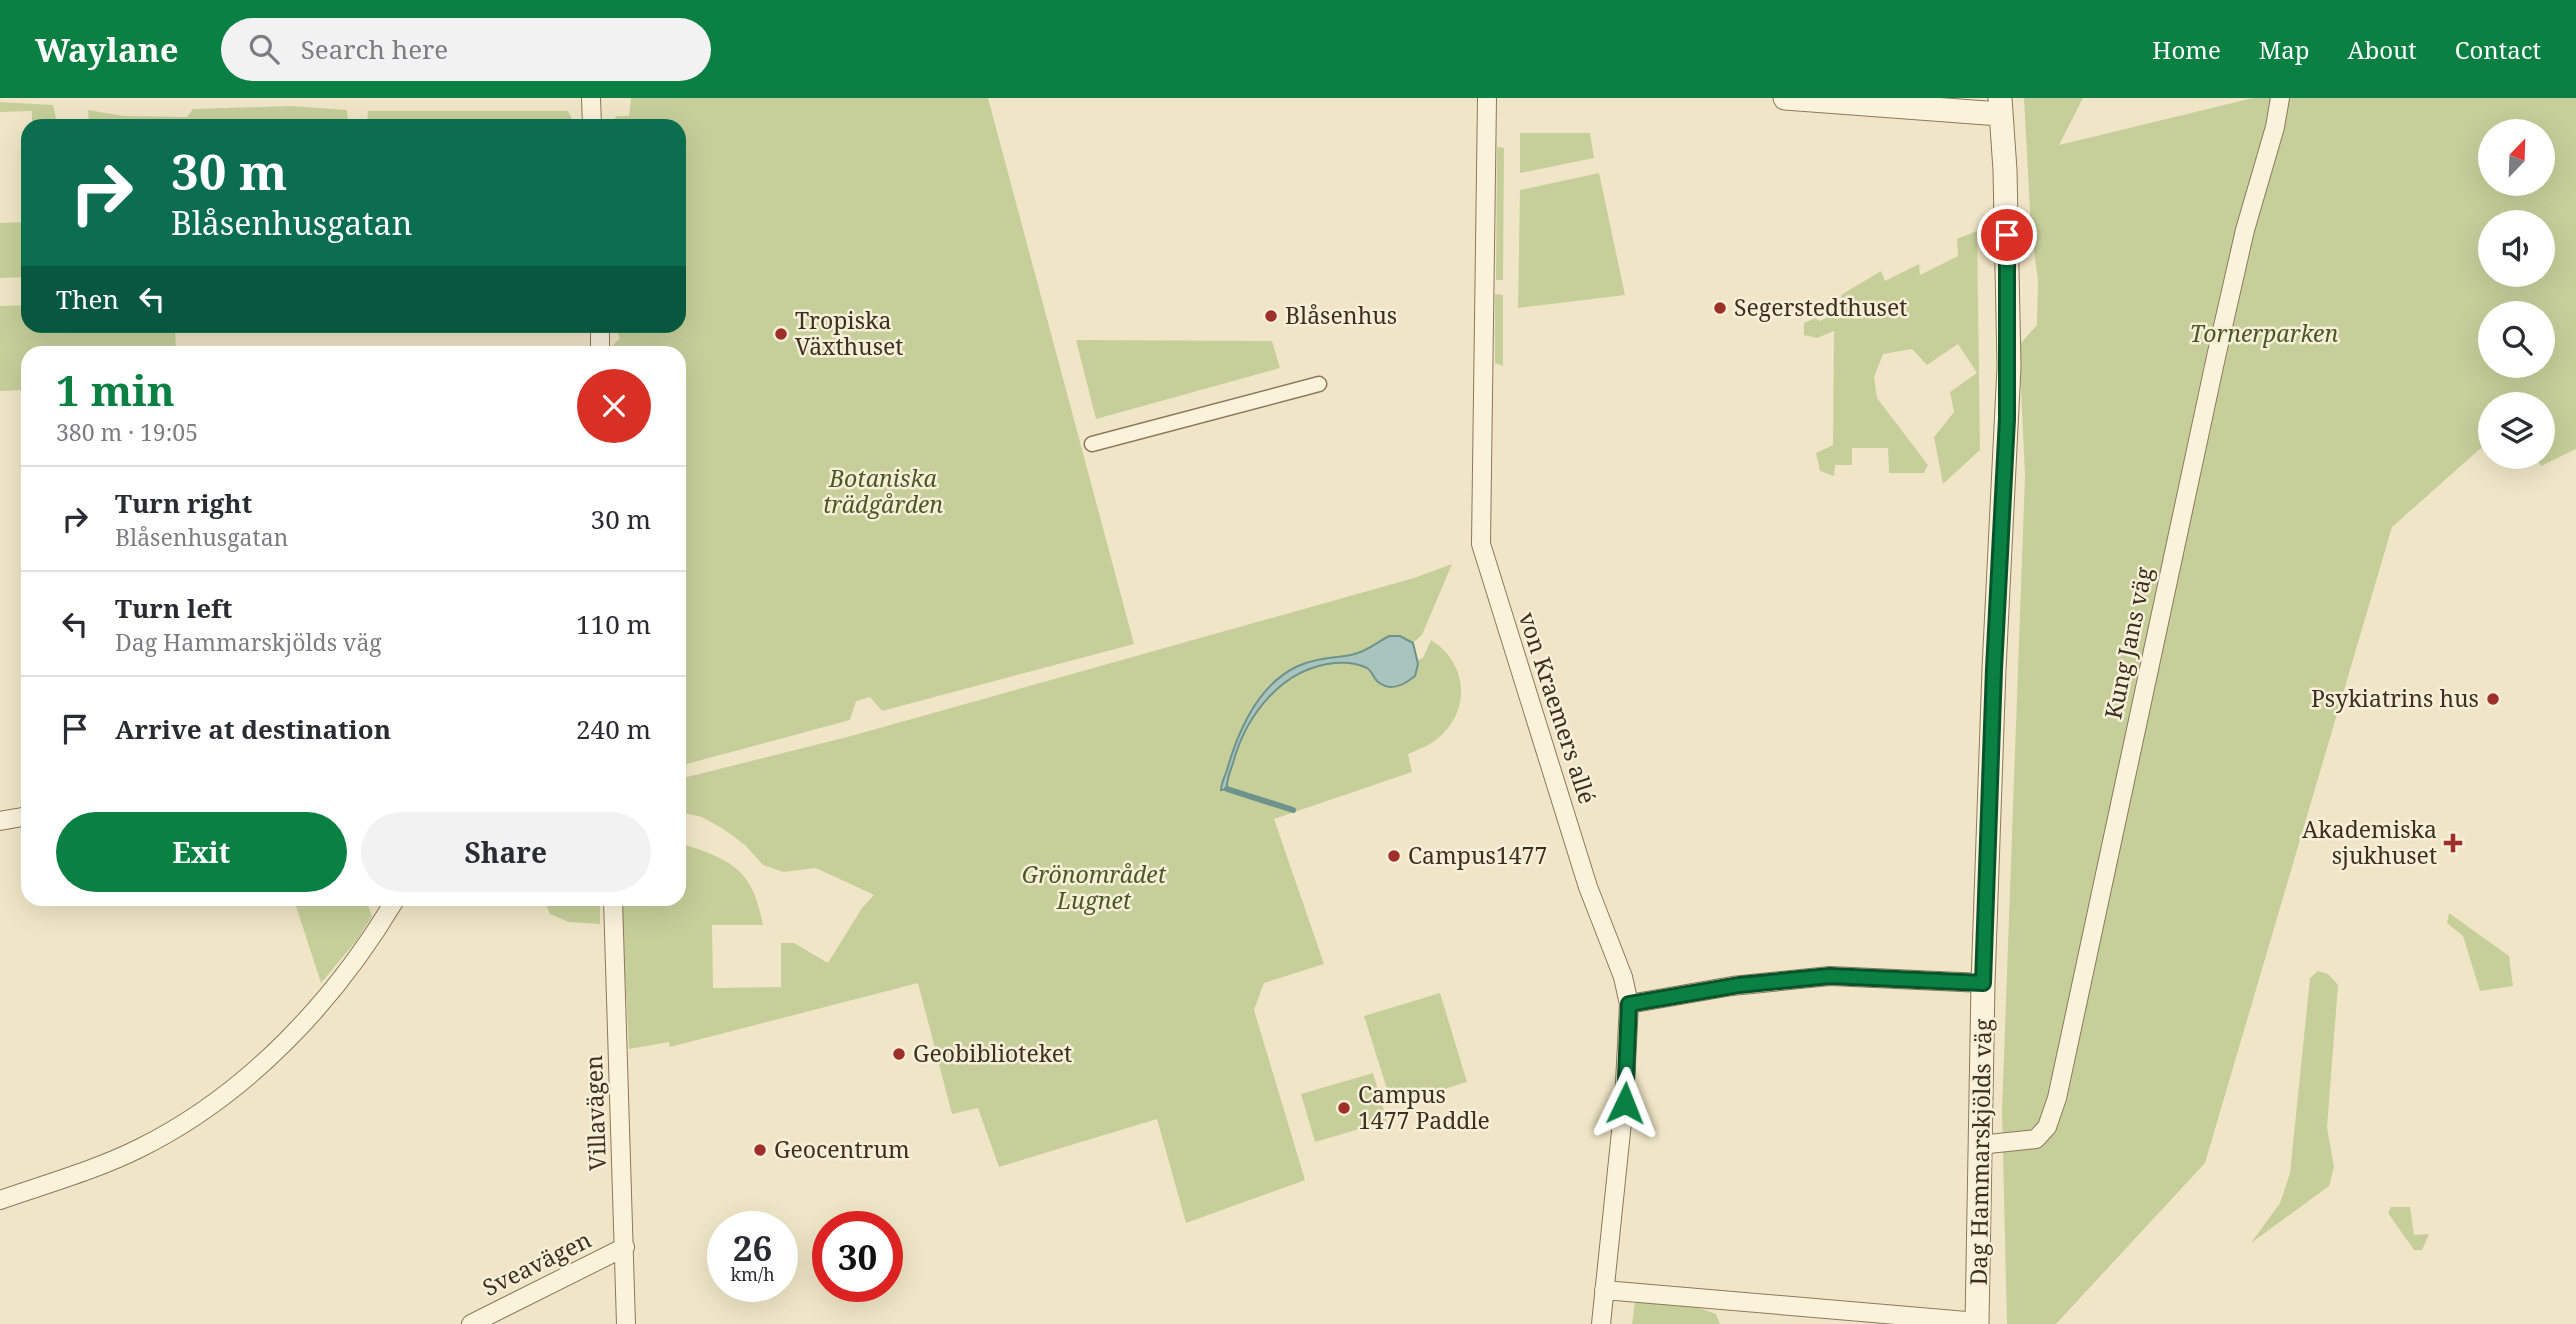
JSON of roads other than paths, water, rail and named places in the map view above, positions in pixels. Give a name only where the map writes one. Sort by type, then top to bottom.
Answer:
[{"type":"street","points":[[591,98],[592,119]]},
{"type":"street","name":"von Kraemers allé","points":[[1487,98],[1481,544],[1588,887],[1623,977],[1629,1004],[1625,1103],[1601,1324]]},
{"type":"street","points":[[1785,98],[2000,106]]},
{"type":"street","name":"Kung Jans väg","points":[[1979,1145],[2036,1139],[2047,1127],[2057,1098],[2218,344],[2245,230],[2275,127],[2280,98]]},
{"type":"street","name":"Dag Hammarskjölds väg","points":[[1978,1323],[1983,983],[2009,368],[2005,170],[2000,106]]},
{"type":"street","points":[[1092,444],[1319,384]]},
{"type":"street","points":[[0,821],[21,817]]},
{"type":"street","points":[[0,1200],[139,1149],[205,1110],[267,1058],[323,1002],[368,946],[391,906]]},
{"type":"street","name":"Villavägen","points":[[613,906],[626,1324]]},
{"type":"street","points":[[1629,1004],[1739,985],[1830,976],[1983,983]]},
{"type":"street","name":"Sveavägen","points":[[471,1324],[625,1247]]},
{"type":"street","points":[[1604,1290],[1978,1323]]},
{"type":"water","points":[[1389,636],[1400,636],[1413,643],[1418,664],[1415,676],[1402,685],[1387,687],[1377,681],[1367,668],[1343,663],[1316,667],[1299,674],[1283,684],[1257,712],[1239,745],[1228,776],[1227,789],[1221,790],[1244,725],[1272,684],[1305,663],[1356,654]]},
{"type":"waterway","points":[[1227,789],[1293,810]]},
{"type":"place","name":"Segerstedthuset","points":[[1720,308]]},
{"type":"place","name":"Blåsenhus","points":[[1271,316]]},
{"type":"place","name":"Tropiska Växthuset","points":[[781,334]]},
{"type":"place","name":"Psykiatrins hus","points":[[2493,699]]},
{"type":"place","name":"Akademiska sjukhuset","points":[[2453,843]]},
{"type":"place","name":"Campus1477","points":[[1394,856]]},
{"type":"place","name":"Geobiblioteket","points":[[899,1054]]},
{"type":"place","name":"Campus 1477 Paddle","points":[[1344,1108]]},
{"type":"place","name":"Geocentrum","points":[[760,1150]]},
{"type":"park label","name":"Tornerparken","points":[[2264,334]]},
{"type":"park label","name":"Botaniska trädgården","points":[[883,492]]},
{"type":"park label","name":"Grönområdet Lugnet","points":[[1094,888]]}]
